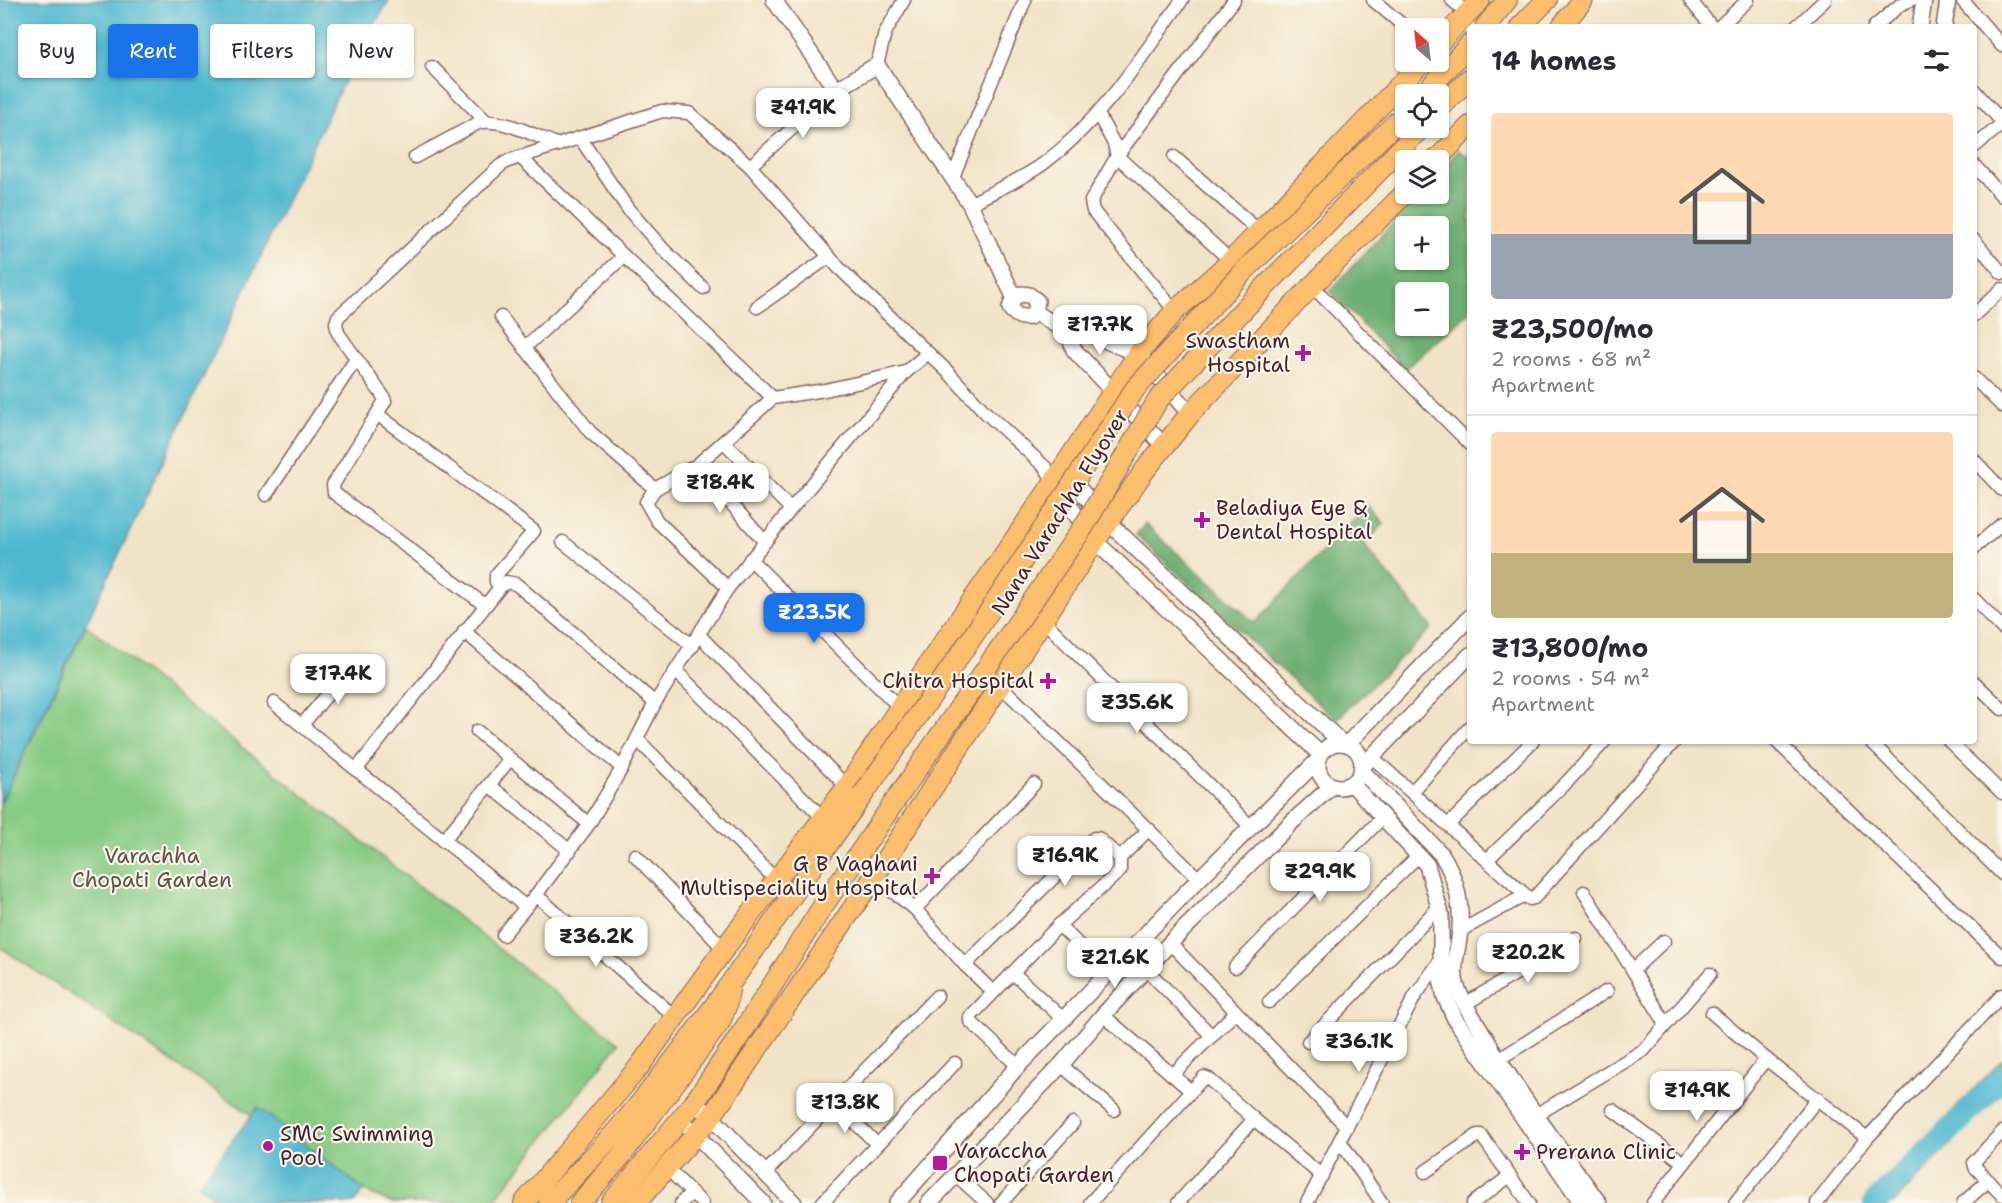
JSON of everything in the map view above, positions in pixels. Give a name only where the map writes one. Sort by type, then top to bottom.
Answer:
[{"type":"main road","points":[[1523,24],[1547,0]]},
{"type":"main road","points":[[1563,24],[1582,1]]},
{"type":"main road","points":[[1487,24],[1503,3]]},
{"type":"main road","points":[[1449,33],[1474,7]]},
{"type":"main road","points":[[1434,84],[1467,47]]},
{"type":"main road","points":[[854,792],[900,708],[1054,473],[1138,354],[1175,311],[1231,261],[1412,72]]},
{"type":"main road","points":[[1449,100],[1467,81]]},
{"type":"main road","name":"Nana Varachha Flyover","points":[[830,825],[971,639],[1135,389],[1242,273],[1395,124]]},
{"type":"main road","points":[[1448,150],[1467,135]]},
{"type":"main road","name":"Nana Varachha Flyover","points":[[611,1203],[694,1103],[746,1028],[823,906],[1084,526],[1158,400],[1411,138]]},
{"type":"main road","points":[[636,1203],[711,1117],[874,877],[1095,541],[1164,446],[1190,414],[1395,203]]},
{"type":"main road","points":[[524,1203],[639,1067],[776,880],[830,825]]},
{"type":"main road","points":[[549,1203],[632,1113],[730,985],[830,825]]},
{"type":"main road","points":[[788,962],[809,973]]},
{"type":"main road","points":[[580,1203],[621,1156],[720,1022],[726,1007],[730,985]]},
{"type":"main road","points":[[596,1203],[664,1120],[720,1041],[746,1028]]},
{"type":"street","points":[[774,0],[836,90]]},
{"type":"street","points":[[750,166],[836,90],[877,66],[885,33],[904,0]]},
{"type":"street","points":[[953,177],[1025,0]]},
{"type":"street","points":[[970,204],[1040,166],[1063,148],[1115,94],[1182,0]]},
{"type":"street","points":[[1175,311],[1091,207],[1091,201],[1117,156],[1234,0]]},
{"type":"street","points":[[1373,0],[1395,19]]},
{"type":"street","points":[[1452,0],[1474,7]]},
{"type":"street","points":[[1690,0],[1710,24]]},
{"type":"street","points":[[1722,24],[1748,0]]},
{"type":"street","points":[[1799,24],[1825,0]]},
{"type":"street","points":[[1878,24],[1902,4],[1911,0]]},
{"type":"street","points":[[1920,24],[1924,0]]},
{"type":"street","points":[[1944,24],[1948,0]]},
{"type":"street","points":[[1962,0],[2002,46]]},
{"type":"street","points":[[877,66],[970,204],[1014,297],[1010,308],[1014,314],[1023,318],[1030,317],[1035,312],[1068,333],[1087,333],[1138,354],[1190,414]]},
{"type":"street","points":[[432,68],[486,121]]},
{"type":"street","points":[[1977,94],[2002,123],[1977,144]]},
{"type":"street","points":[[484,605],[334,493],[333,485],[383,404],[384,398],[338,333],[336,328],[338,317],[494,171],[508,161],[662,111],[689,113],[750,166],[829,257],[986,413],[1108,522],[1344,743],[1359,752],[1362,770],[1383,818],[1427,865],[1441,914],[1440,961],[1445,997],[1455,1019],[1582,1203]]},
{"type":"street","points":[[1098,114],[1114,144],[1117,156],[1231,261]]},
{"type":"street","points":[[415,157],[478,123],[486,121],[499,122],[559,145]]},
{"type":"street","points":[[580,138],[628,209],[663,249],[703,288]]},
{"type":"street","points":[[520,157],[773,398]]},
{"type":"street","points":[[1174,157],[1259,231]]},
{"type":"street","points":[[1977,168],[2002,196]]},
{"type":"street","points":[[1977,244],[2002,273]]},
{"type":"street","points":[[524,348],[623,257]]},
{"type":"street","points":[[758,308],[829,257]]},
{"type":"street","points":[[1312,286],[1467,441]]},
{"type":"street","points":[[1977,312],[2002,289]]},
{"type":"street","points":[[501,317],[590,432],[655,489]]},
{"type":"street","points":[[1068,333],[1074,350],[1164,446]]},
{"type":"street","points":[[503,935],[589,824],[656,703],[728,588],[906,372],[928,353]]},
{"type":"street","points":[[266,495],[356,359]]},
{"type":"street","points":[[728,588],[657,521],[646,502],[655,489],[697,465],[773,398],[825,390],[906,372]]},
{"type":"street","points":[[1977,381],[2002,406]]},
{"type":"street","points":[[377,414],[534,531],[496,575],[496,582],[500,587]]},
{"type":"street","points":[[724,442],[791,509]]},
{"type":"street","points":[[1977,463],[2002,490]]},
{"type":"street","points":[[697,465],[765,542]]},
{"type":"street","points":[[1054,473],[1095,541],[1319,757],[1321,776],[1332,786],[1343,787],[1362,770],[1467,658]]},
{"type":"street","points":[[1977,545],[2002,524]]},
{"type":"street","points":[[563,542],[693,646]]},
{"type":"street","points":[[750,560],[900,708]]},
{"type":"street","points":[[356,770],[484,605],[506,582],[516,584],[656,703]]},
{"type":"street","points":[[1977,602],[2002,628]]},
{"type":"street","points":[[897,1203],[1018,1066],[1107,973],[1329,746],[1344,743],[1467,619]]},
{"type":"street","points":[[1043,620],[1251,827]]},
{"type":"street","points":[[464,631],[622,768]]},
{"type":"street","points":[[699,634],[854,792]]},
{"type":"street","points":[[302,725],[352,665]]},
{"type":"street","points":[[676,671],[830,825]]},
{"type":"street","points":[[1000,685],[1199,879]]},
{"type":"street","points":[[1977,685],[2002,709]]},
{"type":"street","points":[[274,703],[526,907]]},
{"type":"street","points":[[1412,792],[1467,730]]},
{"type":"street","points":[[477,731],[589,824]]},
{"type":"street","points":[[637,740],[776,880]]},
{"type":"street","points":[[1448,825],[1530,744]]},
{"type":"street","points":[[1487,860],[1602,744]]},
{"type":"street","points":[[1362,770],[1412,792],[1524,896],[1530,899],[1534,898],[1672,744]]},
{"type":"street","points":[[1779,744],[2002,957]]},
{"type":"street","points":[[1873,744],[2002,874]]},
{"type":"street","points":[[1952,744],[2002,793]]},
{"type":"street","points":[[443,841],[510,759]]},
{"type":"street","points":[[1362,770],[1442,855],[1449,866],[1456,880],[1459,895],[1460,931],[1454,970],[1455,982],[1465,1004],[1498,1060],[1599,1203]]},
{"type":"street","points":[[915,909],[1034,783]]},
{"type":"street","points":[[489,785],[570,851]]},
{"type":"street","points":[[930,1203],[1061,1065],[1103,1015],[1170,943],[1293,821],[1332,786]]},
{"type":"street","points":[[1235,967],[1383,818]]},
{"type":"street","points":[[1018,1066],[970,1021],[970,1017],[1059,925],[1120,871],[1120,858],[1149,829]]},
{"type":"street","points":[[965,965],[1094,837],[1120,858]]},
{"type":"street","points":[[635,855],[724,949]]},
{"type":"street","points":[[1269,1002],[1418,856]]},
{"type":"street","points":[[874,877],[915,909],[965,965],[993,992]]},
{"type":"street","points":[[1584,892],[1666,1024]]},
{"type":"street","points":[[536,895],[676,1018]]},
{"type":"street","points":[[1460,931],[1524,896]]},
{"type":"street","points":[[1308,1042],[1439,907]]},
{"type":"street","points":[[1059,925],[1107,973]]},
{"type":"street","points":[[1465,1004],[1576,938]]},
{"type":"street","points":[[1633,970],[1664,941]]},
{"type":"street","points":[[1170,943],[1347,1127]]},
{"type":"street","points":[[1307,1203],[1416,996],[1440,961]]},
{"type":"street","points":[[1146,969],[1212,1036]]},
{"type":"street","points":[[1013,973],[1063,1019]]},
{"type":"street","points":[[1536,1115],[1644,1050],[1710,974]]},
{"type":"street","points":[[1498,1060],[1607,991]]},
{"type":"street","points":[[1817,1203],[1867,1138],[2002,994]]},
{"type":"street","points":[[765,1173],[937,996]]},
{"type":"street","points":[[1172,1075],[1236,1012]]},
{"type":"street","points":[[1712,1013],[1766,1059],[1867,1138]]},
{"type":"street","points":[[1103,1015],[1191,1091]]},
{"type":"street","points":[[1653,1203],[1766,1059]]},
{"type":"street","points":[[822,1203],[955,1063]]},
{"type":"street","points":[[1061,1065],[1114,1110]]},
{"type":"street","points":[[1090,1203],[1202,1079],[1207,1078],[1323,1176]]},
{"type":"street","points":[[1735,1203],[1818,1098]]},
{"type":"street","points":[[834,1102],[877,1144]]},
{"type":"street","points":[[694,1103],[711,1117],[794,1203]]},
{"type":"street","points":[[1613,1110],[1684,1163]]},
{"type":"street","points":[[1178,1203],[1254,1119]]},
{"type":"street","points":[[680,1120],[763,1203]]},
{"type":"street","points":[[1001,1203],[1072,1123]]},
{"type":"street","points":[[1425,1172],[1480,1134],[1529,1203]]},
{"type":"street","points":[[2000,1140],[1974,1162],[2002,1195]]},
{"type":"street","points":[[1340,1141],[1382,1203]]},
{"type":"street","points":[[667,1168],[702,1203]]},
{"type":"street","points":[[956,1175],[987,1203]]},
{"type":"street","points":[[1473,1203],[1510,1176]]},
{"type":"street","points":[[1963,1203],[1989,1181]]},
{"type":"street","points":[[681,1203],[691,1192]]},
{"type":"green space","points":[[1459,150],[1467,156],[1467,315],[1449,330],[1449,282],[1395,282],[1395,336],[1443,336],[1405,369],[1330,291],[1395,220],[1395,270],[1449,270],[1449,216],[1399,216],[1410,204],[1449,204],[1449,161]]},
{"type":"green space","points":[[1367,505],[1384,523],[1364,545],[1432,628],[1336,720],[1136,535],[1145,524],[1255,623]]},
{"type":"green space","name":"Varachha Chopati Garden","points":[[86,625],[619,1043],[492,1203],[391,1203],[364,1190],[0,947],[0,804]]},
{"type":"green space","points":[[2002,1060],[2002,1091],[1894,1203],[1869,1203],[1891,1174]]},
{"type":"water","points":[[0,0],[389,0],[375,24],[327,24],[327,78],[346,78],[0,804]]},
{"type":"water","name":"SMC Swimming Pool","points":[[258,1107],[364,1190],[354,1203],[222,1203],[198,1185]]},
{"type":"waterway","points":[[1875,1203],[2002,1078]]},
{"type":"place","name":"Swastham Hospital","points":[[1303,353]]},
{"type":"place","name":"Beladiya Eye & Dental Hospital","points":[[1202,520]]},
{"type":"place","name":"Chitra Hospital","points":[[1048,681]]},
{"type":"place","name":"G B Vaghani Multispeciality Hospital","points":[[932,876]]},
{"type":"place","name":"SMC Swimming Pool","points":[[268,1146]]},
{"type":"place","name":"Prerana Clinic","points":[[1522,1152]]},
{"type":"place","name":"Varaccha Chopati Garden","points":[[940,1163]]}]
